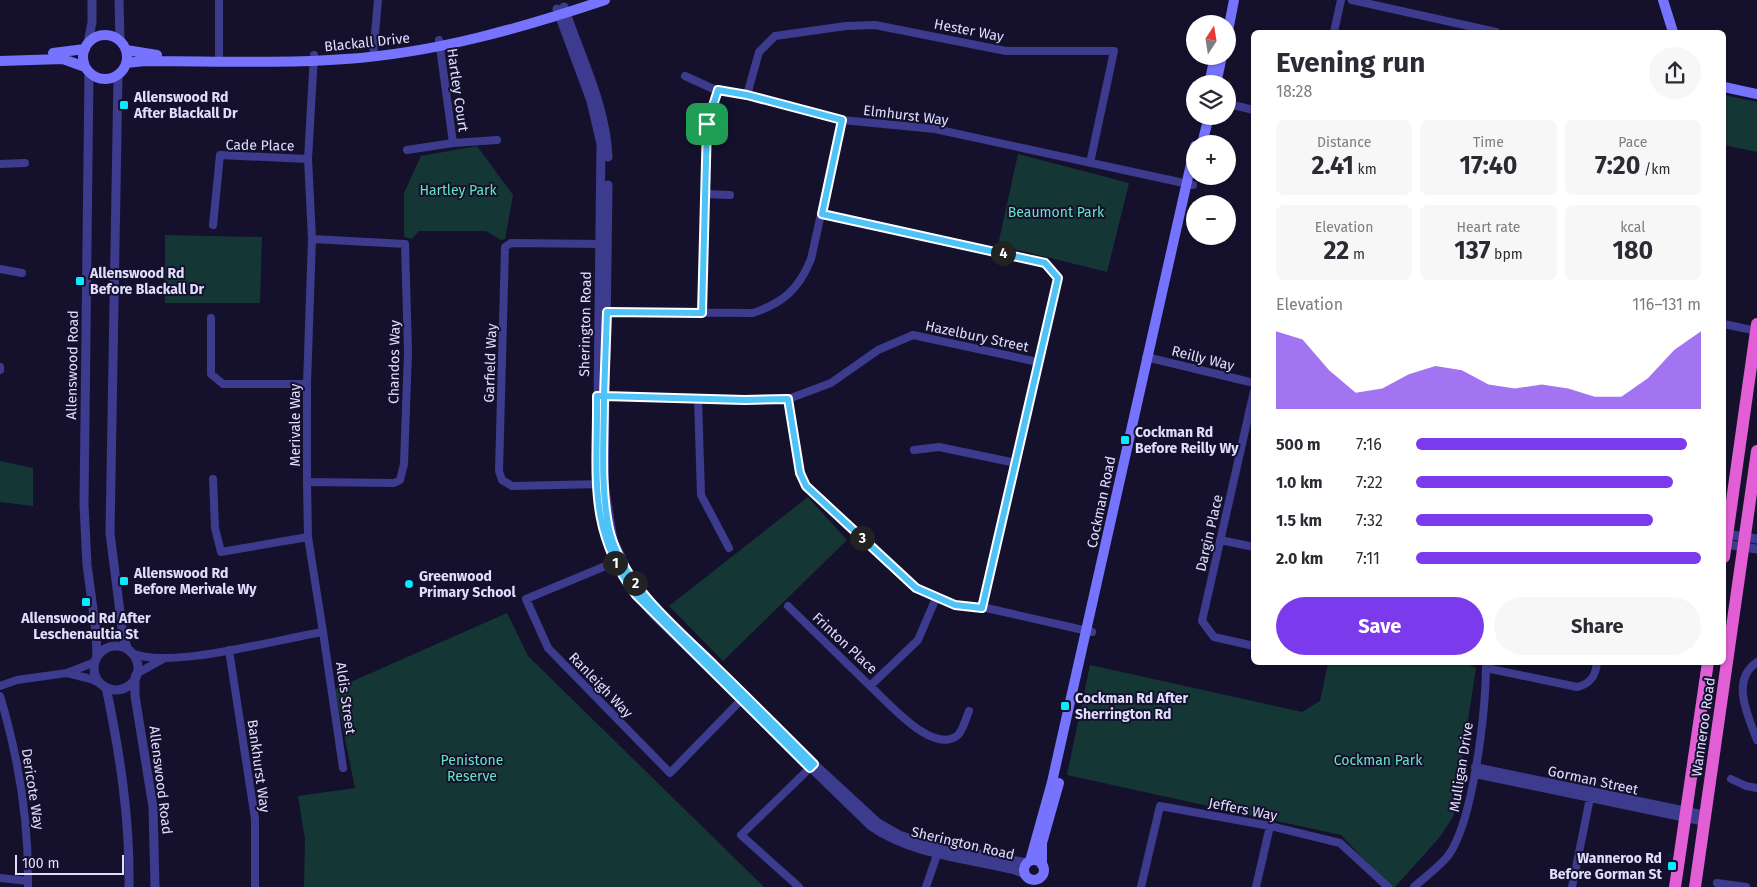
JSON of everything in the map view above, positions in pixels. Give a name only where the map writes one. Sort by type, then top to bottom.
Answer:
[{"type":"highway","points":[[1726,539],[1757,329]]},
{"type":"highway","name":"Wanneroo Road","points":[[1696,887],[1751,543],[1757,452]]},
{"type":"highway","name":"Wanneroo Road","points":[[1675,887],[1708,665]]},
{"type":"main road","name":"Blackall Drive","points":[[561,11],[588,0]]},
{"type":"main road","name":"Blackall Drive","points":[[126,63],[314,58],[373,53],[439,43],[605,0]]},
{"type":"main road","points":[[1225,15],[1228,0]]},
{"type":"main road","points":[[1231,15],[1234,0]]},
{"type":"main road","points":[[1663,0],[1672,30]]},
{"type":"main road","points":[[1670,0],[1679,30]]},
{"type":"main road","points":[[0,55],[65,53],[86,46],[102,36],[112,36],[123,46],[126,63],[118,75],[105,79],[88,69],[63,59],[0,61]]},
{"type":"main road","points":[[86,46],[83,60],[88,69]]},
{"type":"main road","name":"Blackall Drive","points":[[123,46],[142,54],[220,59]]},
{"type":"main road","points":[[1726,80],[1757,87]]},
{"type":"main road","points":[[1726,87],[1757,94]]},
{"type":"main road","name":"Cockman Road","points":[[1028,862],[1052,782],[1089,631],[1150,358],[1191,185]]},
{"type":"main road","name":"Cockman Road","points":[[1042,865],[1042,843],[1059,783],[1089,631]]},
{"type":"main road","points":[[1036,861],[1042,865],[1043,872],[1037,883],[1026,879],[1024,868],[1028,862],[1036,861]]},
{"type":"street","points":[[86,46],[92,22],[92,0]]},
{"type":"street","points":[[119,0],[123,46]]},
{"type":"street","points":[[219,0],[220,59]]},
{"type":"street","points":[[373,53],[378,0]]},
{"type":"street","points":[[1334,30],[1341,0]]},
{"type":"street","points":[[1352,0],[1487,30]]},
{"type":"street","name":"Sherington Road","points":[[561,11],[597,96],[606,132],[608,160],[604,244],[600,484],[603,531],[624,579],[653,614],[743,698],[879,832],[903,844],[1028,862]]},
{"type":"street","name":"Hester Way","points":[[747,95],[759,52],[775,36],[846,26],[875,25],[1006,50],[1114,51],[1090,163]]},
{"type":"street","name":"Hartley Court","points":[[439,43],[453,143]]},
{"type":"street","name":"Merivale Way","points":[[314,58],[308,159],[312,239],[307,384],[307,482],[308,537],[323,632]]},
{"type":"street","name":"Allenswood Road","points":[[88,69],[84,505],[87,565],[96,631],[96,660]]},
{"type":"street","points":[[118,75],[110,533],[123,636],[129,652],[136,661],[136,676]]},
{"type":"street","name":"Elmhurst Way","points":[[685,76],[718,90],[747,95],[842,120],[935,129],[1090,163],[1186,181]]},
{"type":"street","points":[[702,313],[707,124],[718,90]]},
{"type":"street","points":[[1236,106],[1251,109]]},
{"type":"street","points":[[603,312],[753,313],[774,306],[791,292],[806,270],[822,214],[842,120]]},
{"type":"street","name":"Hartley Court","points":[[407,150],[453,143],[497,140]]},
{"type":"street","name":"Cade Place","points":[[213,225],[220,155],[308,159]]},
{"type":"street","points":[[0,164],[25,163]]},
{"type":"street","points":[[705,194],[730,195]]},
{"type":"street","points":[[822,214],[1045,263],[1058,278],[982,608]]},
{"type":"street","name":"Chandos Way","points":[[307,482],[394,483],[400,480],[404,464],[408,352],[405,244],[312,239]]},
{"type":"street","name":"Garfield Way","points":[[600,484],[512,486],[502,480],[499,472],[505,247],[512,243],[604,244]]},
{"type":"street","points":[[0,269],[22,273]]},
{"type":"street","points":[[211,318],[211,374],[223,384],[307,384]]},
{"type":"street","points":[[1726,324],[1757,329]]},
{"type":"street","name":"Hazelbury Street","points":[[601,396],[788,399],[830,383],[878,350],[913,335],[1038,362]]},
{"type":"street","name":"Reilly Way","points":[[1150,358],[1251,382]]},
{"type":"street","points":[[698,399],[701,495],[729,548]]},
{"type":"street","points":[[788,399],[800,473],[806,486],[916,588],[955,605],[982,608],[1089,631]]},
{"type":"street","name":"Dargin Place","points":[[1250,428],[1220,540],[1202,621],[1214,637],[1251,645]]},
{"type":"street","points":[[914,450],[939,447],[1016,463]]},
{"type":"street","points":[[213,479],[215,528],[221,552],[308,537]]},
{"type":"street","points":[[1726,539],[1751,543]]},
{"type":"street","points":[[1220,540],[1251,546]]},
{"type":"street","name":"Ranleigh Way","points":[[617,561],[526,599],[548,648],[670,773],[743,698]]},
{"type":"street","name":"Frinton Place","points":[[788,606],[870,686],[918,640],[936,598]]},
{"type":"street","points":[[67,674],[96,660],[111,647],[145,657],[163,659],[229,650],[323,632]]},
{"type":"street","name":"Aldis Street","points":[[323,632],[343,768]]},
{"type":"street","name":"Bankhurst Way","points":[[229,650],[254,819],[255,887]]},
{"type":"street","points":[[0,686],[17,680],[67,674],[91,679],[116,690],[124,688],[136,676],[163,659]]},
{"type":"street","points":[[96,660],[95,674],[104,686],[126,803],[129,887]]},
{"type":"street","points":[[1757,662],[1745,673],[1742,690],[1757,740]]},
{"type":"street","points":[[1486,665],[1577,687],[1589,683],[1597,665]]},
{"type":"street","name":"Mulligan Drive","points":[[1414,887],[1447,857],[1457,841],[1464,823],[1475,771],[1486,665]]},
{"type":"street","name":"Allenswood Road","points":[[136,676],[135,696],[153,807],[155,887]]},
{"type":"street","points":[[870,686],[925,736],[938,740],[949,741],[959,734],[969,711]]},
{"type":"street","name":"Dericote Way","points":[[0,696],[13,739],[24,805],[29,841],[28,884]]},
{"type":"street","points":[[799,887],[741,835],[812,766]]},
{"type":"street","name":"Gorman Street","points":[[1475,771],[1706,819]]},
{"type":"street","points":[[1731,780],[1757,788]]},
{"type":"street","points":[[1572,887],[1590,795]]},
{"type":"street","name":"Jeffers Way","points":[[1141,887],[1160,806],[1270,826],[1340,843],[1388,887]]},
{"type":"street","points":[[1256,887],[1270,826]]},
{"type":"street","points":[[926,887],[938,850]]},
{"type":"street","name":"Sherington Road","points":[[938,850],[999,866],[1026,879]]},
{"type":"street","points":[[0,878],[28,884]]},
{"type":"street","points":[[1717,883],[1746,887]]},
{"type":"green space","points":[[1726,95],[1757,102],[1757,152],[1726,145]]},
{"type":"green space","name":"Hartley Park","points":[[477,146],[513,195],[505,239],[501,240],[486,231],[419,231],[412,239],[404,237],[404,193],[421,156]]},
{"type":"green space","name":"Beaumont Park","points":[[1018,154],[1129,183],[1107,272],[998,245]]},
{"type":"green space","points":[[165,235],[262,237],[260,303],[165,303]]},
{"type":"green space","points":[[0,461],[33,468],[33,506],[0,502]]},
{"type":"green space","points":[[808,497],[847,540],[723,661],[669,606]]},
{"type":"green space","name":"Penistone Reserve","points":[[507,613],[528,656],[764,887],[304,887],[305,839],[298,796],[355,788],[335,689]]},
{"type":"green space","name":"Cockman Park","points":[[1090,665],[1302,712],[1320,701],[1328,665],[1469,665],[1476,668],[1453,817],[1439,838],[1395,887],[1390,887],[1341,835],[1067,775]]},
{"type":"place","name":"Allenswood Rd After Blackall Dr","points":[[124,105]]},
{"type":"place","name":"Allenswood Rd Before Blackall Dr","points":[[80,281]]},
{"type":"place","name":"Cockman Rd Before Reilly Wy","points":[[1125,440]]},
{"type":"place","name":"Allenswood Rd Before Merivale Wy","points":[[124,581]]},
{"type":"place","name":"Greenwood Primary School","points":[[409,584]]},
{"type":"place","name":"Allenswood Rd After Leschenaultia St","points":[[86,602]]},
{"type":"place","name":"Cockman Rd After Sherrington Rd","points":[[1065,706]]},
{"type":"place","name":"Wanneroo Rd Before Gorman St","points":[[1672,866]]},
{"type":"route","points":[[707,124],[702,313],[607,312],[604,396],[597,396],[597,484],[600,514],[607,545],[614,562],[636,595],[810,768],[814,764],[658,609],[640,589],[620,560],[609,528],[604,484],[604,396],[745,400],[788,399],[800,473],[806,486],[916,588],[955,605],[982,608],[1058,278],[1045,263],[822,214],[842,120],[747,95],[718,90],[707,124]]}]
